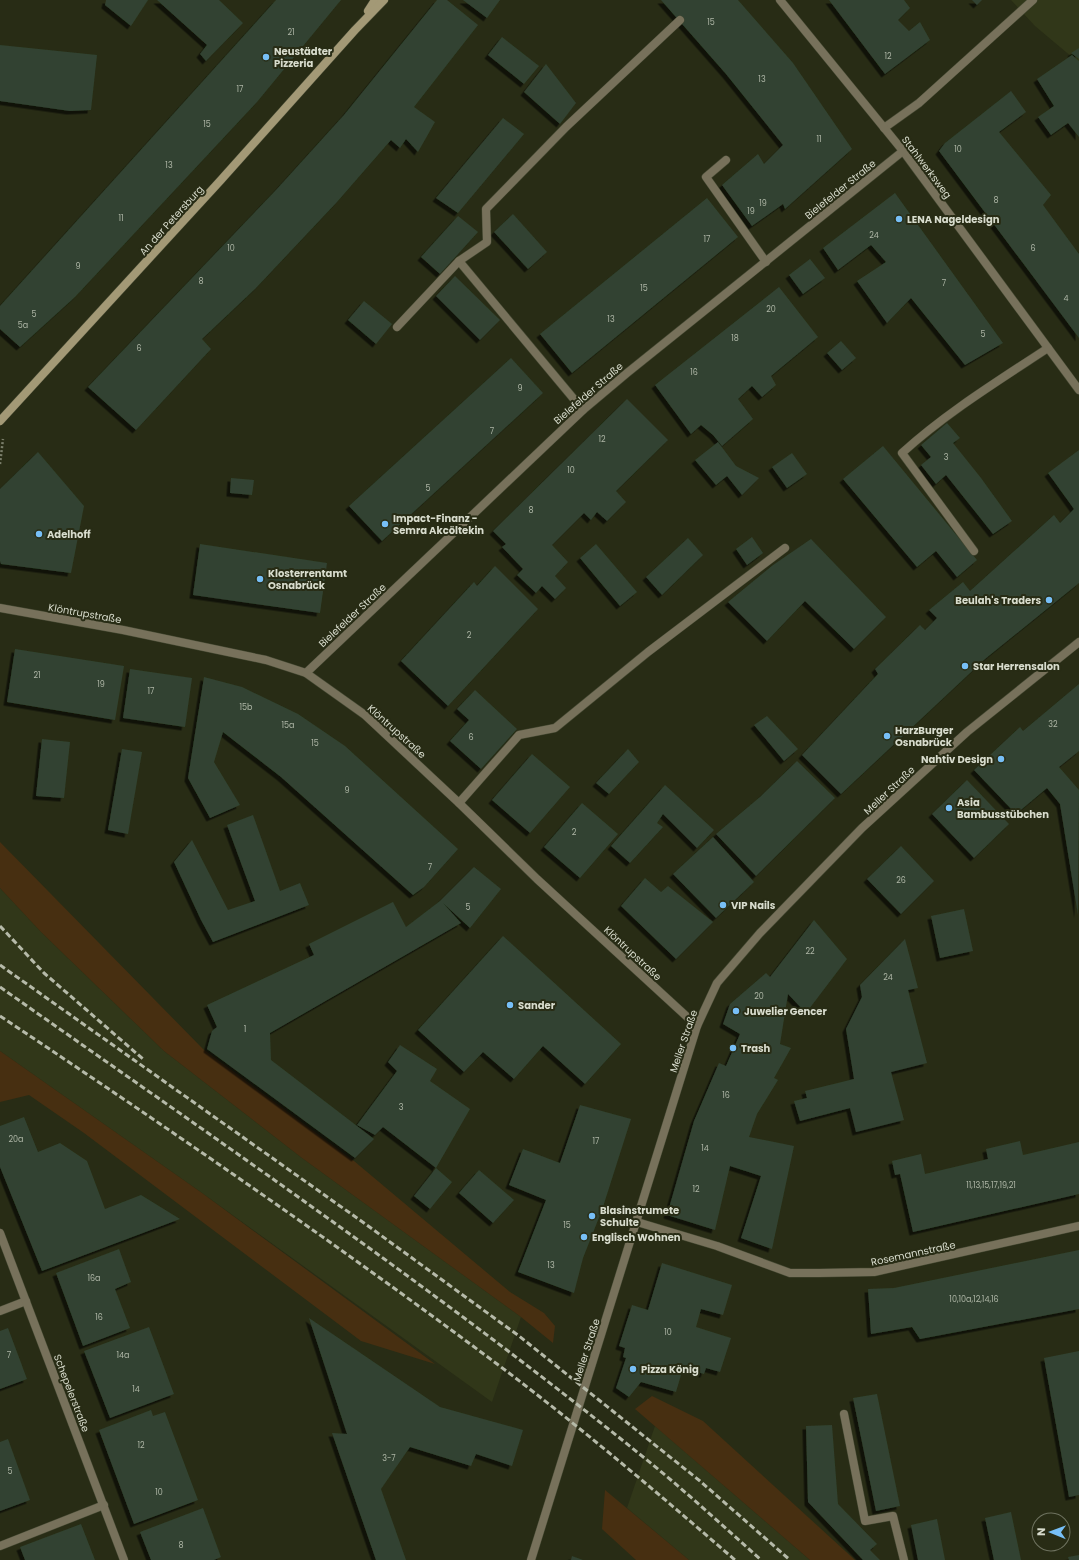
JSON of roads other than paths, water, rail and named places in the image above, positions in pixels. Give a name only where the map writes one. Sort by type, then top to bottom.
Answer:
[{"type":"main road","name":"An der Petersburg","points":[[355,30],[376,0]]},
{"type":"main road","name":"An der Petersburg","points":[[1,416],[220,181],[355,30],[384,0]]},
{"type":"street","name":"Stahlwerksweg","points":[[780,0],[903,151],[1079,390]]},
{"type":"street","points":[[884,128],[919,102],[1033,0]]},
{"type":"street","points":[[397,328],[459,261],[487,242],[486,209],[566,128],[680,20]]},
{"type":"street","name":"Bielefelder Straße","points":[[306,673],[583,410],[903,151]]},
{"type":"street","points":[[726,160],[706,177],[766,262]]},
{"type":"street","points":[[459,261],[583,410]]},
{"type":"street","points":[[974,551],[902,452],[975,396],[1048,348]]},
{"type":"street","points":[[459,803],[519,735],[555,728],[648,652],[785,548]]},
{"type":"street","name":"Klöntrupstraße","points":[[0,608],[123,630],[266,660],[306,673],[366,715],[459,803],[536,879],[697,1026]]},
{"type":"street","name":"Meller Straße","points":[[531,1560],[697,1026],[717,983],[760,933],[862,828],[967,732],[1079,642]]},
{"type":"street","name":"Rosemannstraße","points":[[637,1222],[717,1246],[790,1272],[818,1273],[874,1272],[1079,1226]]},
{"type":"street","name":"Schepelerstraße","points":[[0,1233],[124,1560]]},
{"type":"street","points":[[0,1311],[26,1301]]},
{"type":"street","points":[[844,1414],[865,1521],[893,1516],[904,1560]]},
{"type":"street","points":[[0,1546],[104,1505]]},
{"type":"railway","points":[[0,926],[44,973],[143,1059]]},
{"type":"railway","points":[[0,965],[364,1223],[519,1336],[700,1481],[790,1560]]},
{"type":"railway","points":[[0,987],[325,1216],[485,1334],[564,1394],[657,1469],[761,1560]]},
{"type":"railway","points":[[0,1016],[255,1189],[381,1278],[505,1370],[593,1439],[735,1560]]},
{"type":"place","name":"Neustädter Pizzeria","points":[[266,57]]},
{"type":"place","name":"LENA Nageldesign","points":[[899,219]]},
{"type":"place","name":"Impact-Finanz - Semra Akcöltekin","points":[[385,524]]},
{"type":"place","name":"Adelhoff","points":[[39,534]]},
{"type":"place","name":"Klosterrentamt Osnabrück","points":[[260,579]]},
{"type":"place","name":"Beulah's Traders","points":[[1049,600]]},
{"type":"place","name":"Star Herrensalon","points":[[965,666]]},
{"type":"place","name":"HarzBurger Osnabrück","points":[[887,736]]},
{"type":"place","name":"Nahtiv Design","points":[[1001,759]]},
{"type":"place","name":"Asia Bambusstübchen","points":[[949,808]]},
{"type":"place","name":"VIP Nails","points":[[723,905]]},
{"type":"place","name":"Sander","points":[[510,1005]]},
{"type":"place","name":"Juwelier Gencer","points":[[736,1011]]},
{"type":"place","name":"Trash","points":[[733,1048]]},
{"type":"place","name":"Blasinstrumete Schulte","points":[[592,1216]]},
{"type":"place","name":"Englisch Wohnen","points":[[584,1237]]},
{"type":"place","name":"Pizza König","points":[[633,1369]]}]
